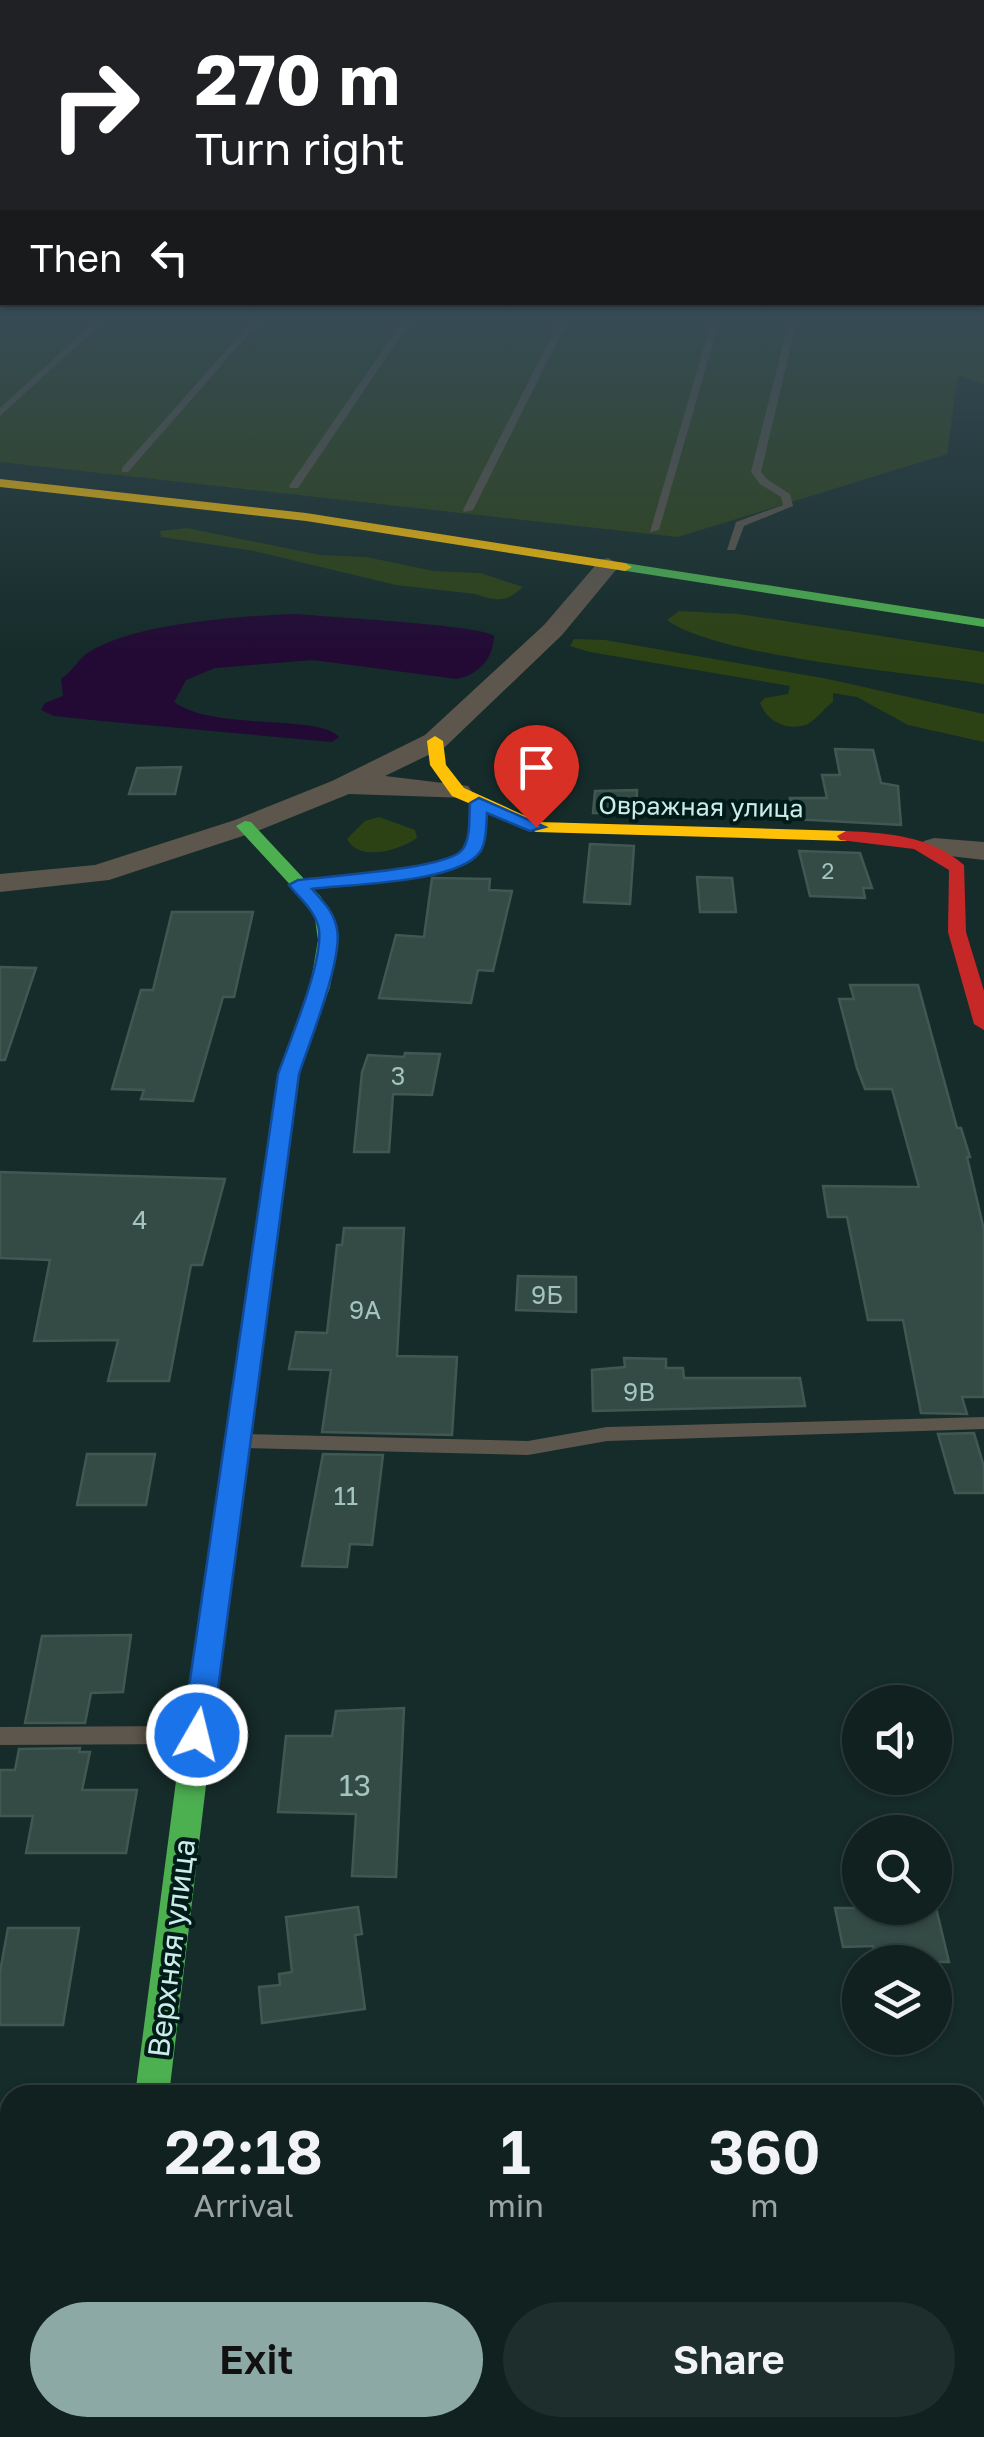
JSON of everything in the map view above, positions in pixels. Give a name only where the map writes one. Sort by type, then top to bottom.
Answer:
[{"type":"main road","points":[[0,483],[306,517],[984,623]]},
{"type":"main road","points":[[434,740],[438,765],[469,798]]},
{"type":"main road","name":"Овражная улица","points":[[469,798],[536,827],[864,836],[940,851]]},
{"type":"main road","name":"Верхняя улица","points":[[153,2085],[236,1441],[289,1074],[321,975],[329,932],[322,910],[262,853],[245,826]]},
{"type":"main road","points":[[940,851],[958,869],[957,932],[984,1024]]},
{"type":"street","points":[[0,883],[98,874],[245,826],[342,787],[434,740],[553,630],[608,565]]},
{"type":"street","points":[[342,787],[378,784],[469,798]]},
{"type":"street","points":[[940,851],[984,851]]},
{"type":"lane","points":[[126,470],[165,426]]},
{"type":"lane","points":[[294,486],[335,426]]},
{"type":"lane","points":[[468,510],[511,426]]},
{"type":"lane","points":[[654,530],[685,426]]},
{"type":"lane","points":[[732,548],[740,524],[788,506],[786,496],[756,472],[767,426]]},
{"type":"lane","points":[[298,885],[435,868],[462,860],[475,847],[469,798]]},
{"type":"lane","points":[[236,1441],[528,1448],[607,1434],[984,1422]]},
{"type":"lane","points":[[0,1736],[197,1735]]},
{"type":"green space","points":[[0,426],[951,426],[947,454],[678,537],[0,462]]},
{"type":"green space","points":[[187,528],[320,555],[366,557],[434,571],[480,573],[523,587],[511,596],[495,599],[396,585],[254,551],[161,537],[160,531]]},
{"type":"green space","points":[[679,611],[739,614],[984,652],[984,684],[818,662],[728,644],[667,620]]},
{"type":"green space","points":[[574,639],[605,640],[828,679],[984,714],[984,742],[908,725],[857,697],[833,693],[833,702],[811,722],[786,726],[768,715],[760,703],[765,698],[788,694],[790,686],[590,652],[570,646]]},
{"type":"green space","points":[[379,817],[415,830],[417,838],[379,852],[353,846],[347,839],[365,821]]},
{"type":"shaded area","points":[[296,614],[462,628],[494,636],[493,644],[483,664],[457,679],[313,660],[215,668],[186,680],[174,702],[213,716],[328,730],[339,737],[332,742],[54,716],[41,710],[45,703],[63,696],[61,679],[82,658],[109,642],[189,623]]},
{"type":"building","points":[[550,747],[553,776],[500,782],[499,750]]},
{"type":"building","points":[[835,749],[873,750],[881,783],[898,786],[901,825],[794,819],[790,798],[827,798],[822,775],[840,775]]},
{"type":"building","points":[[181,767],[175,794],[129,794],[137,768]]},
{"type":"building","points":[[637,790],[636,814],[593,813],[595,791]]},
{"type":"building","points":[[590,844],[634,846],[630,904],[584,902]]},
{"type":"building","points":[[799,851],[860,853],[872,888],[863,888],[865,898],[810,896]]},
{"type":"building","points":[[697,877],[732,878],[736,912],[700,912]]},
{"type":"building","points":[[432,878],[490,879],[489,890],[512,891],[493,971],[478,970],[471,1003],[379,998],[396,935],[424,937]]},
{"type":"building","points":[[172,912],[253,912],[234,997],[223,997],[193,1101],[141,1099],[144,1090],[112,1089],[141,990],[153,990]]},
{"type":"building","points":[[0,967],[36,968],[5,1060],[0,1060]]},
{"type":"building","points":[[850,985],[918,985],[957,1128],[961,1128],[970,1157],[984,1230],[984,1397],[962,1397],[967,1414],[921,1413],[903,1320],[868,1320],[847,1217],[828,1217],[823,1186],[919,1187],[892,1089],[865,1089],[857,1068],[839,999],[854,999]]},
{"type":"building","points":[[405,1053],[440,1054],[432,1095],[393,1094],[389,1152],[354,1152],[362,1072],[368,1055],[404,1057]]},
{"type":"building","points":[[0,1172],[225,1179],[202,1265],[191,1265],[169,1381],[108,1381],[118,1340],[34,1341],[50,1260],[0,1258]]},
{"type":"building","points":[[344,1228],[404,1228],[397,1356],[457,1357],[452,1435],[322,1432],[331,1370],[289,1369],[296,1332],[327,1333],[337,1245],[342,1245]]},
{"type":"building","points":[[518,1276],[576,1277],[576,1312],[516,1310]]},
{"type":"building","points":[[624,1358],[666,1359],[666,1368],[683,1368],[684,1378],[800,1378],[805,1406],[593,1411],[592,1370],[625,1367]]},
{"type":"building","points":[[974,1433],[984,1467],[984,1493],[955,1493],[938,1434]]},
{"type":"building","points":[[87,1454],[155,1454],[146,1505],[77,1505]]},
{"type":"building","points":[[323,1454],[383,1455],[372,1545],[350,1544],[347,1567],[302,1566]]},
{"type":"building","points":[[131,1635],[123,1692],[91,1693],[85,1723],[25,1723],[42,1636]]},
{"type":"building","points":[[404,1708],[396,1877],[352,1876],[356,1814],[278,1812],[286,1736],[332,1736],[336,1711]]},
{"type":"building","points":[[80,1748],[79,1752],[90,1752],[82,1790],[137,1790],[126,1853],[26,1853],[33,1816],[0,1816],[0,1770],[15,1770],[19,1749]]},
{"type":"building","points":[[358,1907],[362,1934],[355,1935],[365,2009],[262,2023],[259,1987],[280,1985],[279,1974],[292,1972],[286,1917]]},
{"type":"building","points":[[835,1908],[842,1908],[842,1925],[940,1925],[945,1945],[843,1945]]},
{"type":"building","points":[[8,1928],[79,1928],[63,2025],[0,2025],[0,1972]]},
{"type":"traffic: fast","points":[[625,567],[984,623]]},
{"type":"traffic: fast","points":[[153,2085],[197,1735],[289,1074],[320,987],[327,940],[324,919],[315,901],[245,826]]},
{"type":"traffic: slow","points":[[0,483],[306,517],[625,567]]},
{"type":"traffic: slow","points":[[435,741],[438,765],[458,792],[536,827],[846,836]]},
{"type":"traffic: jam","points":[[846,836],[920,845],[958,869],[957,932],[984,1024]]},
{"type":"route","points":[[197,1735],[289,1074],[321,975],[329,932],[322,910],[298,885],[435,868],[462,860],[475,847],[479,803],[536,827]]}]
